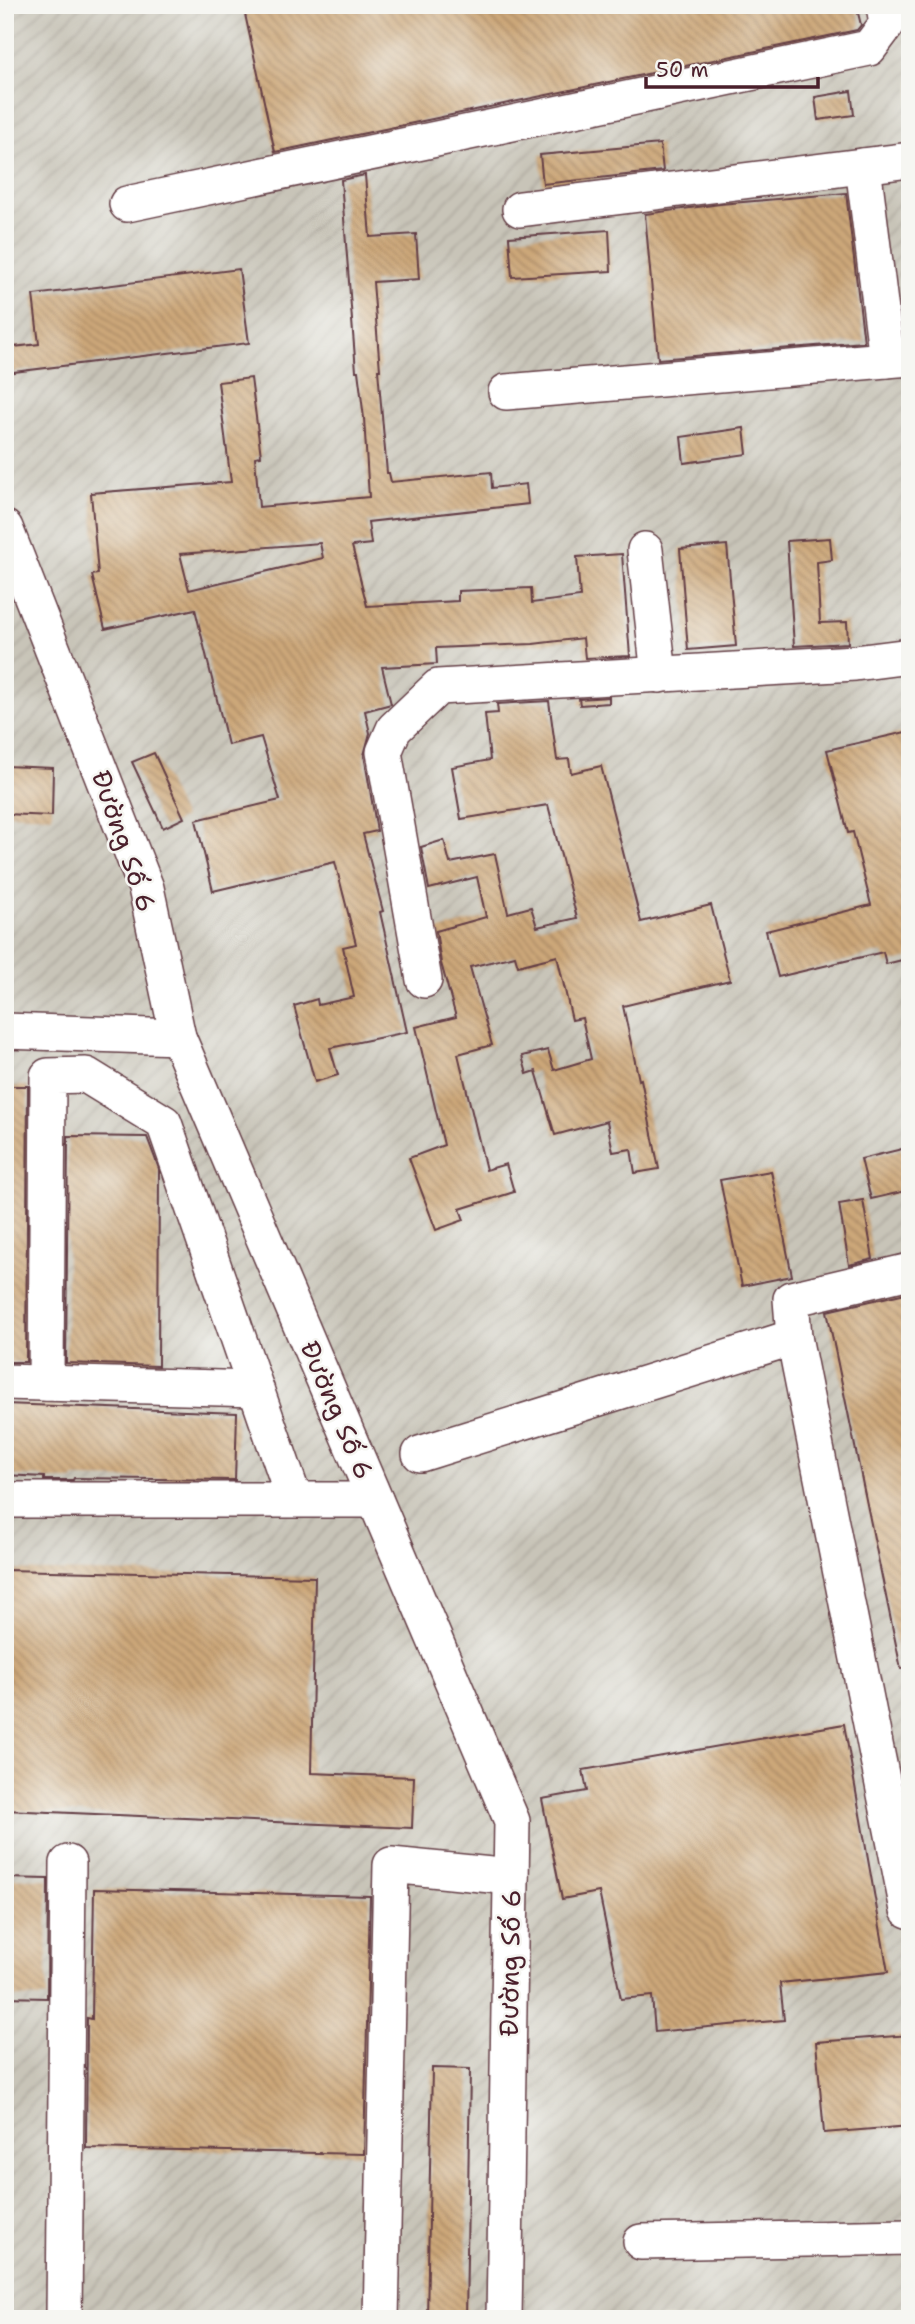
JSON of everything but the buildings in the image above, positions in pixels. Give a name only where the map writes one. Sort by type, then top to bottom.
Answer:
[{"type":"street","points":[[127,204],[869,48],[887,24],[884,5]]},
{"type":"street","points":[[520,209],[910,160]]},
{"type":"street","points":[[506,392],[899,359],[863,166]]},
{"type":"street","name":"Đường Số 6","points":[[5,528],[146,888],[178,1037],[512,1821],[504,2319]]},
{"type":"street","points":[[645,550],[659,674]]},
{"type":"street","points":[[424,980],[384,752],[394,729],[438,687],[855,663],[910,656]]},
{"type":"street","points":[[5,1031],[178,1037]]},
{"type":"street","points":[[46,1383],[48,1076],[86,1075],[164,1123],[294,1499]]},
{"type":"street","points":[[908,1910],[794,1337],[791,1299],[910,1271]]},
{"type":"street","points":[[420,1454],[794,1337]]},
{"type":"street","points":[[5,1382],[256,1390]]},
{"type":"street","points":[[5,1500],[375,1500]]},
{"type":"street","points":[[64,2319],[68,1863]]},
{"type":"street","points":[[381,2319],[391,1866],[511,1877]]},
{"type":"street","points":[[641,2242],[910,2237]]},
{"type":"shaded area","points":[[5,5],[910,5],[910,2319],[5,2319]]}]
